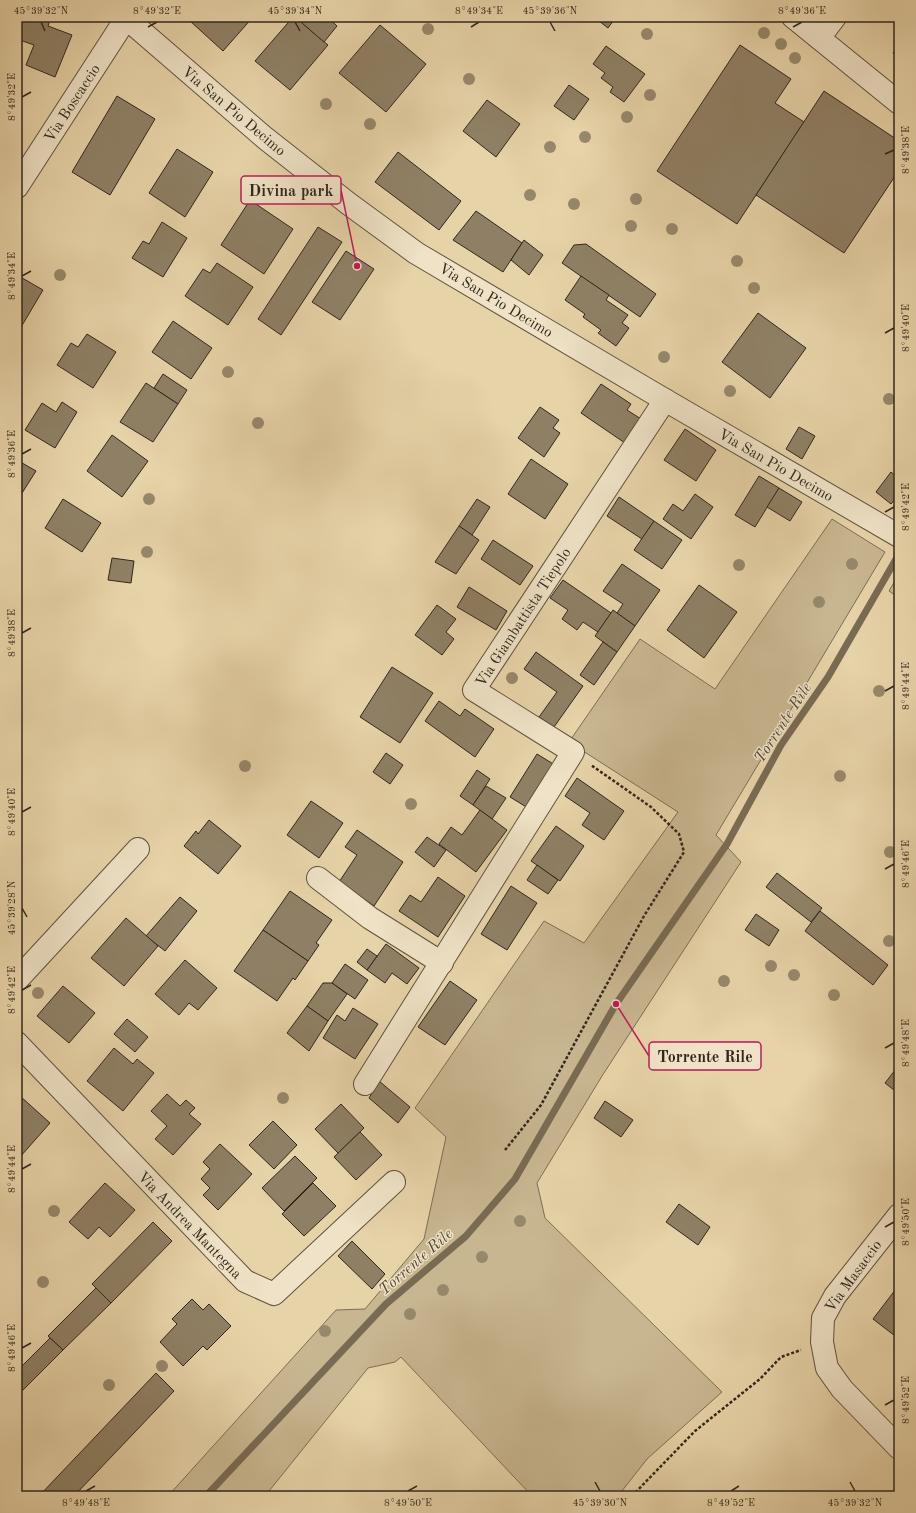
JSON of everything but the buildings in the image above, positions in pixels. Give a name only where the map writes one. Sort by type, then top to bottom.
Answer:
[{"type":"street","name":"Via Boscaccio","points":[[17,187],[125,17]]},
{"type":"street","name":"Via San Pio Decimo","points":[[125,17],[265,138],[349,204],[416,253],[899,536]]},
{"type":"street","points":[[793,17],[899,103]]},
{"type":"street","points":[[819,38],[835,17]]},
{"type":"street","name":"Via Giambattista Tiepolo","points":[[574,752],[474,690],[665,400]]},
{"type":"street","points":[[365,1084],[574,752]]},
{"type":"street","points":[[17,980],[138,849]]},
{"type":"street","points":[[318,878],[370,918],[442,963]]},
{"type":"street","name":"Via Andrea Mantegna","points":[[17,1043],[245,1281],[262,1290],[274,1294],[394,1182]]},
{"type":"street","name":"Via Masaccio","points":[[899,1215],[836,1296],[823,1318],[822,1342],[827,1368],[842,1389],[899,1448]]},
{"type":"path","points":[[505,1150],[541,1105],[644,916],[684,852],[679,834],[651,807],[574,752]]},
{"type":"path","points":[[632,1496],[694,1431],[760,1378],[781,1357],[822,1342]]},
{"type":"shaded area","points":[[832,519],[885,552],[716,835],[741,862],[602,1076],[537,1183],[545,1218],[722,1392],[647,1459],[618,1496],[532,1496],[401,1357],[395,1362],[368,1368],[265,1496],[168,1496],[336,1310],[365,1309],[424,1239],[446,1137],[415,1108],[544,921],[584,943],[678,812],[569,742],[640,639],[715,689]]},
{"type":"shaded area","points":[[899,574],[899,598],[889,591]]},
{"type":"waterway","name":"Torrente Rile","points":[[206,1496],[386,1304],[466,1236],[515,1179],[616,1004],[727,844],[781,745],[828,677],[899,554]]},
{"type":"place","name":"Divina park","points":[[357,266]]},
{"type":"place","name":"Torrente Rile","points":[[616,1004]]}]
